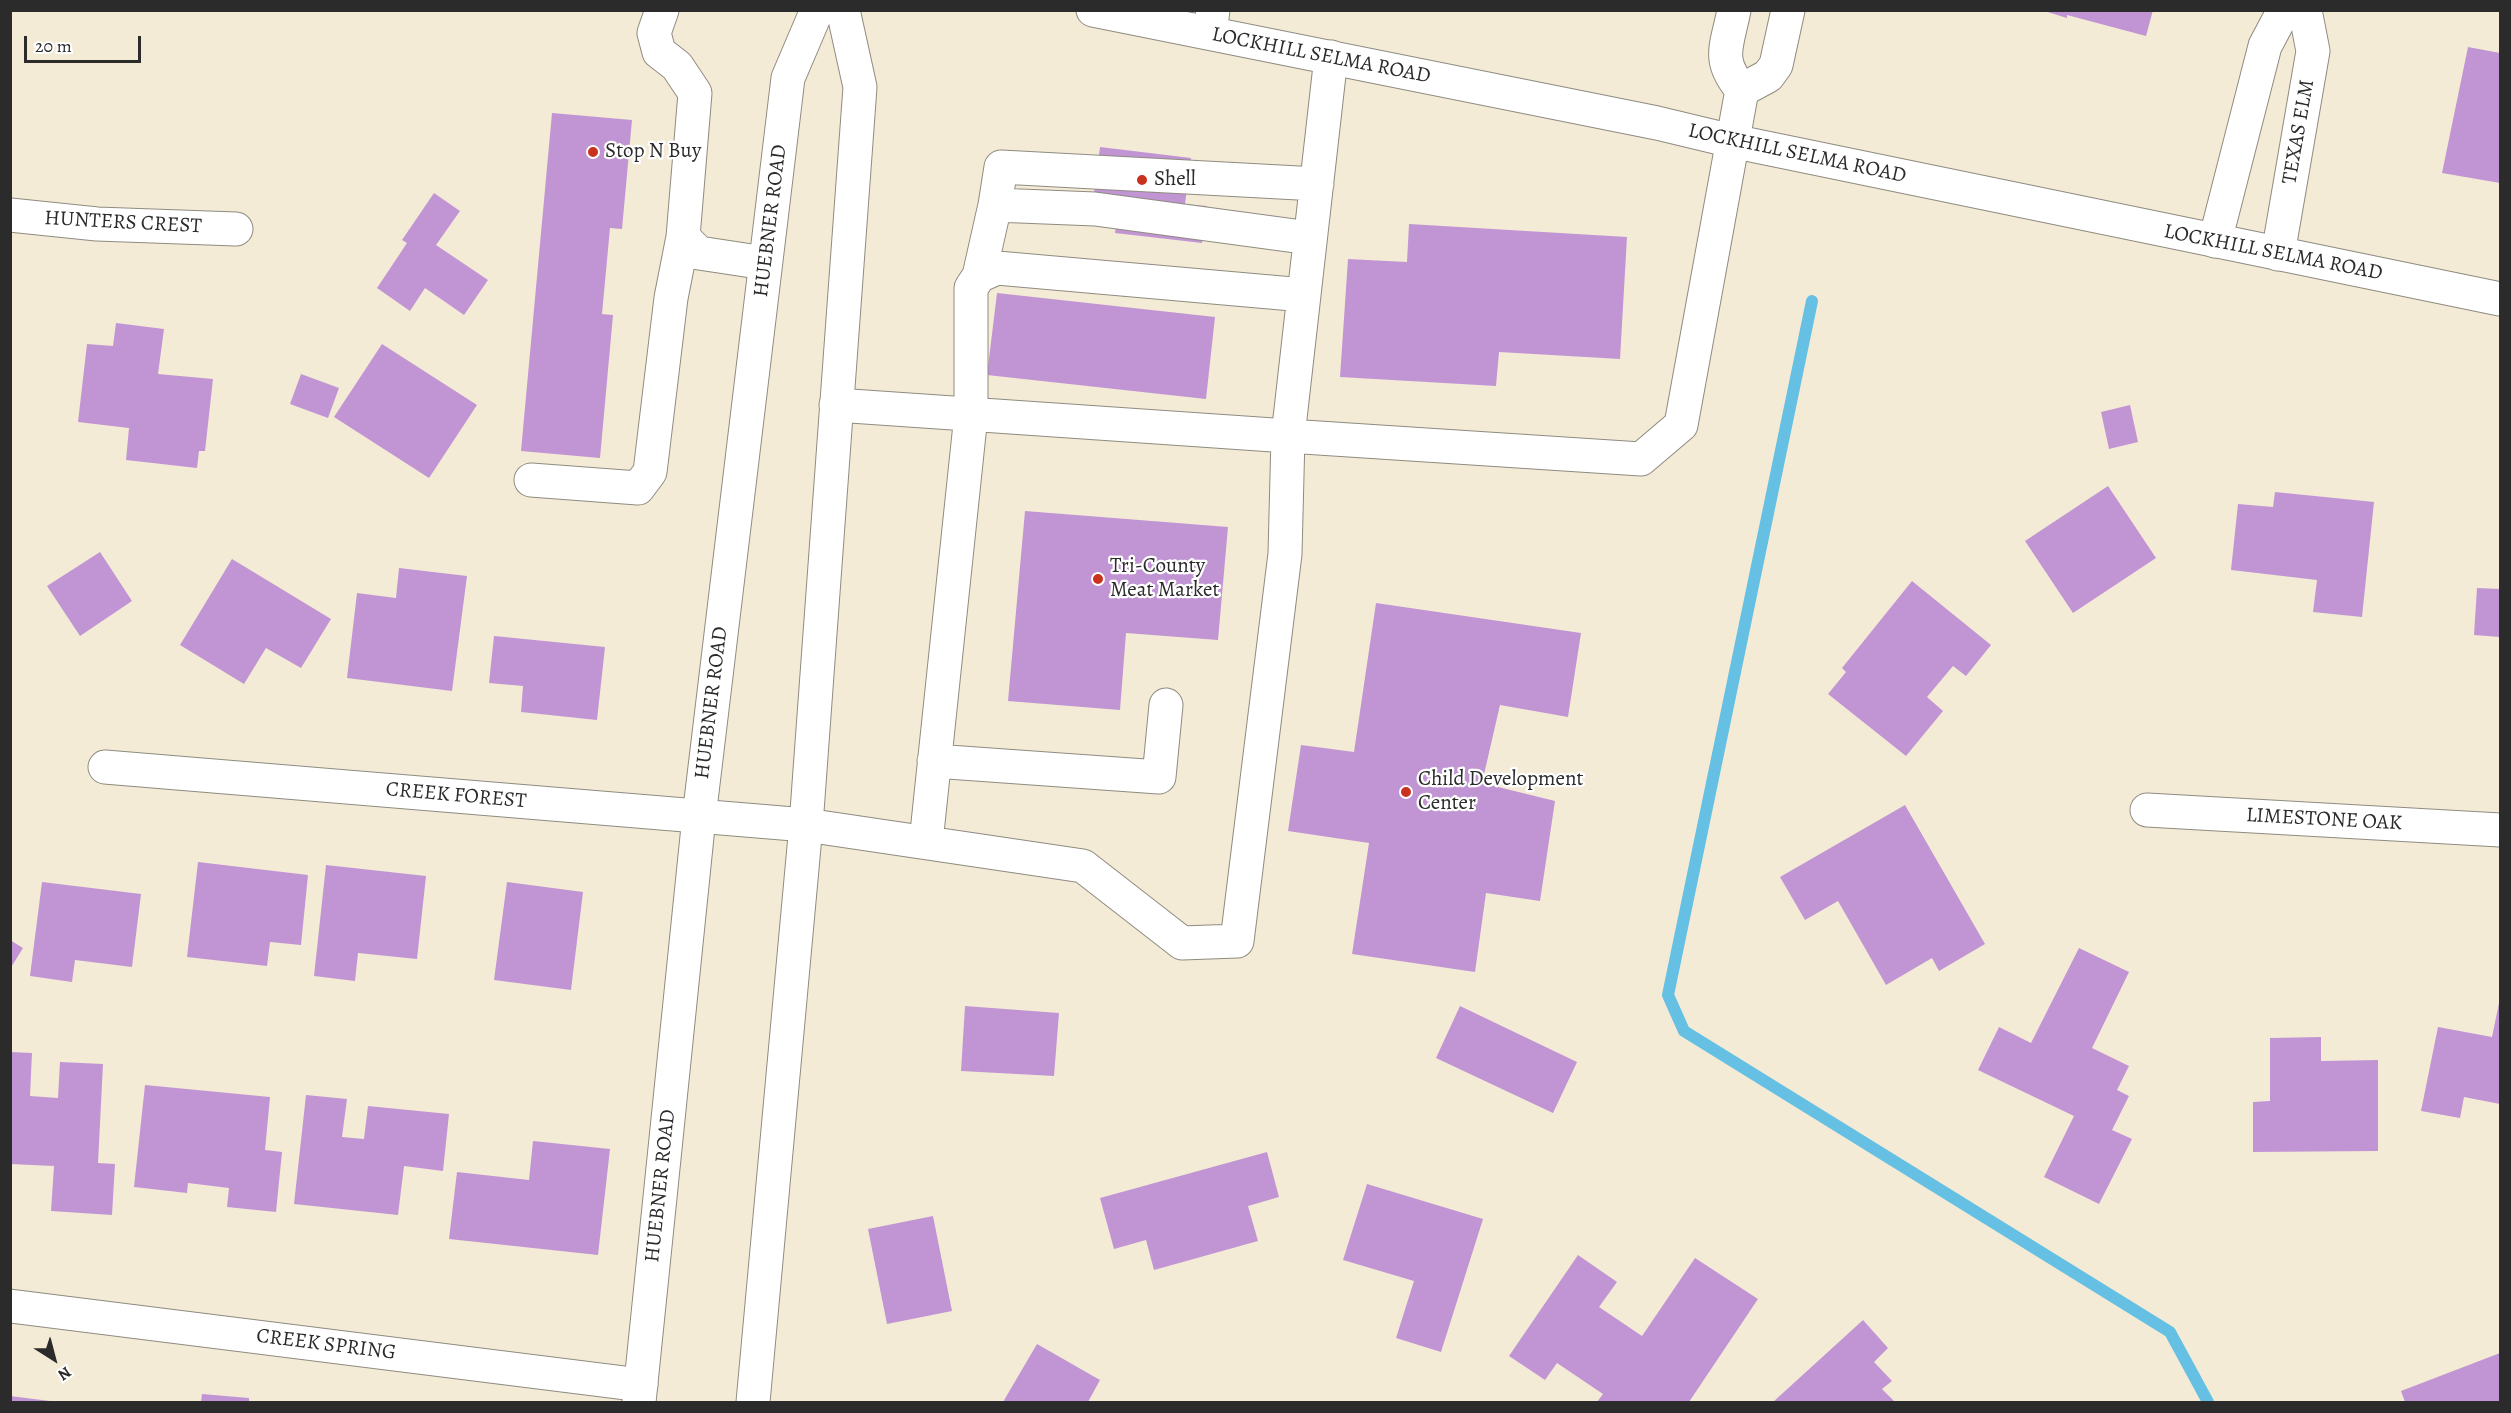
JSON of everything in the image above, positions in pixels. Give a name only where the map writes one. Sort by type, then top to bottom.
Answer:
[{"type":"main road","points":[[531,480],[638,488],[650,472],[671,298],[683,237],[695,93],[677,66],[659,52],[654,33],[662,10]]},
{"type":"main road","name":"HUEBNER ROAD","points":[[640,1394],[699,817],[788,78],[817,10]]},
{"type":"main road","points":[[753,1402],[806,825],[860,87],[843,10]]},
{"type":"main road","name":"LOCKHILL SELMA ROAD","points":[[1093,10],[1211,22],[1331,57],[2500,299]]},
{"type":"main road","points":[[1734,10],[1724,60],[1730,76],[1742,90]]},
{"type":"main road","points":[[1742,90],[1768,76],[1776,65],[1788,10]]},
{"type":"main road","points":[[2215,241],[2265,46],[2284,10]]},
{"type":"main road","name":"TEXAS ELM","points":[[2278,254],[2313,51],[2305,10]]},
{"type":"main road","points":[[1288,436],[1331,57]]},
{"type":"main road","points":[[837,405],[1641,459],[1681,425],[1742,90]]},
{"type":"main road","points":[[926,843],[971,415],[971,288],[979,276],[1001,167],[1317,184]]},
{"type":"main road","points":[[995,205],[1095,209],[1310,238]]},
{"type":"main road","name":"HUNTERS CREST","points":[[10,215],[97,224],[236,229]]},
{"type":"main road","points":[[683,237],[699,253],[765,263]]},
{"type":"main road","points":[[979,276],[997,268],[1304,296]]},
{"type":"main road","name":"CREEK FOREST","points":[[105,767],[806,825],[1083,866],[1182,944],[1237,941],[1285,554],[1288,436]]},
{"type":"main road","points":[[934,761],[1159,777],[1166,705]]},
{"type":"main road","name":"LIMESTONE OAK","points":[[2147,810],[2500,830]]},
{"type":"main road","name":"CREEK SPRING","points":[[10,1306],[640,1394]]},
{"type":"building","points":[[2041,10],[2153,10],[2146,36]]},
{"type":"building","points":[[2468,47],[2500,53],[2500,183],[2442,173]]},
{"type":"building","points":[[552,113],[632,120],[622,229],[610,228],[602,314],[613,315],[600,458],[521,451]]},
{"type":"building","name":"Shell","points":[[1100,147],[1191,158],[1185,204],[1207,206],[1202,243],[1115,233],[1119,204],[1093,201]]},
{"type":"building","points":[[434,193],[460,211],[436,245],[488,280],[464,315],[425,288],[410,311],[377,288],[407,243],[402,240]]},
{"type":"building","points":[[1409,224],[1627,237],[1620,359],[1499,352],[1496,386],[1340,377],[1348,259],[1407,262]]},
{"type":"building","points":[[997,293],[1215,317],[1206,399],[987,375]]},
{"type":"building","points":[[116,323],[164,329],[158,374],[213,379],[205,451],[199,451],[197,468],[126,460],[129,428],[78,422],[87,344],[113,346]]},
{"type":"building","points":[[382,344],[477,405],[429,478],[334,417]]},
{"type":"building","points":[[301,374],[339,388],[328,418],[290,404]]},
{"type":"building","points":[[2130,405],[2138,442],[2109,449],[2101,412]]},
{"type":"building","points":[[2108,486],[2156,558],[2073,613],[2025,541]]},
{"type":"building","points":[[2275,492],[2374,502],[2362,617],[2313,612],[2317,580],[2231,570],[2238,504],[2273,507]]},
{"type":"building","points":[[1025,511],[1228,527],[1218,640],[1126,633],[1120,710],[1008,701]]},
{"type":"building","points":[[100,552],[132,601],[80,636],[47,586]]},
{"type":"building","points":[[232,559],[331,619],[301,668],[266,648],[244,684],[180,645]]},
{"type":"building","points":[[399,568],[467,576],[452,691],[347,678],[357,593],[396,598]]},
{"type":"building","points":[[1912,581],[1991,645],[1966,676],[1953,666],[1927,697],[1943,711],[1906,756],[1828,694],[1846,672],[1842,668]]},
{"type":"building","points":[[2477,588],[2500,589],[2500,637],[2474,635]]},
{"type":"building","name":"Child Development Center","points":[[1376,603],[1581,633],[1568,717],[1500,705],[1482,783],[1555,801],[1540,901],[1486,893],[1475,972],[1352,954],[1369,843],[1288,831],[1301,745],[1354,752]]},
{"type":"building","points":[[494,636],[605,647],[597,720],[521,712],[523,686],[489,683]]},
{"type":"building","points":[[1905,805],[1985,944],[1939,971],[1932,958],[1886,985],[1838,901],[1805,920],[1780,877]]},
{"type":"building","points":[[198,862],[308,875],[301,945],[270,942],[267,966],[187,957]]},
{"type":"building","points":[[326,865],[426,876],[417,959],[358,953],[355,981],[314,976]]},
{"type":"building","points":[[42,882],[141,894],[132,967],[75,960],[72,982],[30,976]]},
{"type":"building","points":[[507,882],[583,892],[571,990],[494,980]]},
{"type":"building","points":[[10,940],[23,948],[10,969]]},
{"type":"building","points":[[2079,948],[2129,972],[2092,1048],[2129,1066],[2117,1090],[2129,1096],[2112,1130],[2132,1139],[2099,1204],[2044,1177],[2074,1116],[1978,1070],[1999,1027],[2031,1043]]},
{"type":"building","points":[[2499,1003],[2500,1104],[2464,1097],[2460,1118],[2421,1111],[2438,1027],[2492,1037]]},
{"type":"building","points":[[965,1006],[1059,1013],[1054,1076],[961,1071]]},
{"type":"building","points":[[1460,1006],[1577,1062],[1553,1113],[1436,1058]]},
{"type":"building","points":[[2321,1037],[2321,1061],[2378,1060],[2378,1151],[2253,1152],[2253,1102],[2270,1101],[2270,1038]]},
{"type":"building","points":[[10,1052],[32,1053],[30,1096],[58,1098],[60,1062],[103,1064],[98,1163],[115,1164],[112,1215],[51,1211],[54,1166],[10,1164]]},
{"type":"building","points":[[145,1085],[270,1097],[265,1150],[282,1152],[276,1212],[227,1207],[229,1188],[188,1183],[187,1193],[134,1187]]},
{"type":"building","points":[[306,1095],[347,1099],[342,1137],[364,1139],[368,1106],[449,1114],[443,1171],[404,1166],[398,1215],[294,1204]]},
{"type":"building","points":[[533,1141],[610,1149],[598,1255],[449,1239],[457,1172],[529,1180]]},
{"type":"building","points":[[1267,1152],[1279,1197],[1248,1206],[1258,1241],[1154,1270],[1146,1240],[1114,1249],[1100,1198]]},
{"type":"building","points":[[1367,1184],[1483,1219],[1441,1352],[1396,1338],[1414,1281],[1343,1260]]},
{"type":"building","points":[[933,1216],[952,1311],[887,1324],[868,1229]]},
{"type":"building","points":[[1578,1255],[1617,1282],[1599,1307],[1642,1336],[1695,1258],[1758,1299],[1689,1402],[1597,1402],[1603,1394],[1557,1363],[1545,1380],[1509,1356]]},
{"type":"building","points":[[1863,1320],[1888,1348],[1874,1362],[1892,1381],[1882,1389],[1895,1402],[1773,1402]]},
{"type":"building","points":[[1037,1344],[1100,1380],[1088,1402],[1003,1402]]},
{"type":"building","points":[[2500,1353],[2500,1402],[2405,1402],[2401,1391]]},
{"type":"building","points":[[202,1394],[249,1398],[249,1402],[201,1402]]},
{"type":"building","points":[[10,1396],[50,1401],[50,1402],[10,1402]]},
{"type":"waterway","points":[[1812,301],[1668,995],[1684,1031],[2170,1332],[2208,1402]]},
{"type":"place","name":"Stop N Buy","points":[[593,152]]},
{"type":"place","name":"Shell","points":[[1142,180]]},
{"type":"place","name":"Tri-County Meat Market","points":[[1098,579]]},
{"type":"place","name":"Child Development Center","points":[[1406,792]]}]
